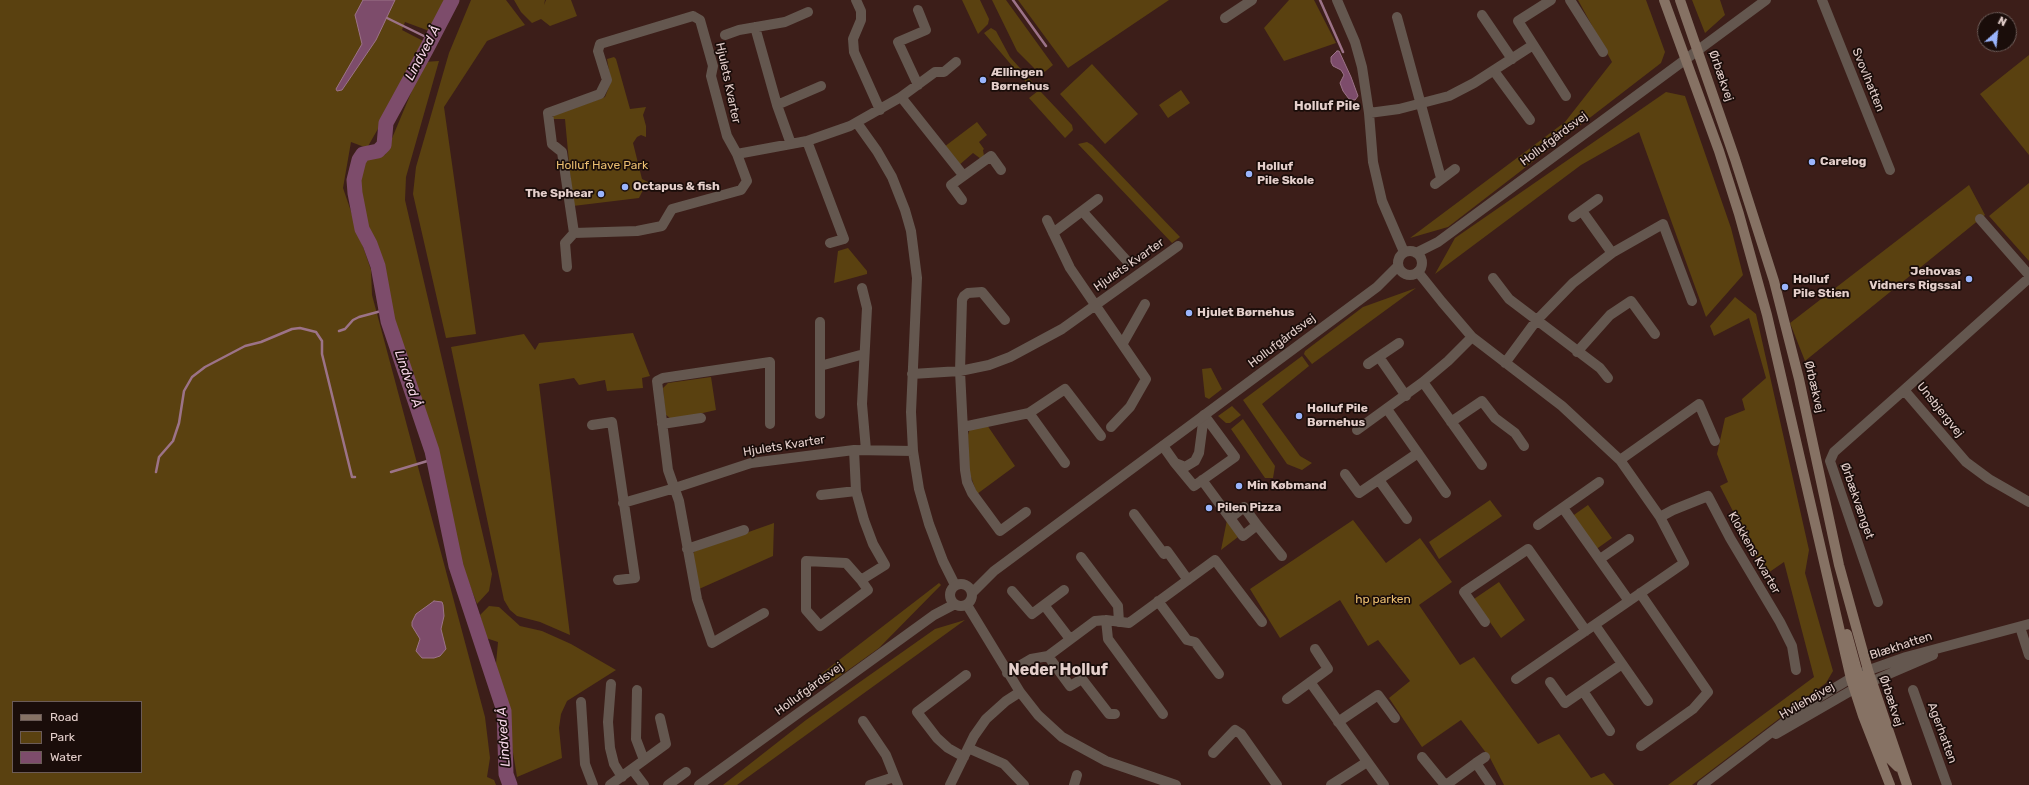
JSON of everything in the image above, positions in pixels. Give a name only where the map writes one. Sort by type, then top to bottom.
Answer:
[{"type":"main road","name":"Ørbækvej","points":[[1664,0],[1719,151],[1767,315],[1831,595],[1863,686],[1890,785]]},
{"type":"main road","name":"Ørbækvej","points":[[1680,0],[1698,49],[1774,281],[1799,379],[1839,565],[1859,674]]},
{"type":"main road","points":[[1859,674],[1888,757],[1900,769],[1907,785]]},
{"type":"street","points":[[856,0],[861,11],[861,20],[853,39],[854,52],[880,110]]},
{"type":"street","points":[[1225,18],[1252,0]]},
{"type":"street","points":[[1337,0],[1355,42],[1362,68],[1369,113],[1373,162],[1378,184],[1388,218],[1404,252]]},
{"type":"street","points":[[1551,0],[1518,21],[1566,96]]},
{"type":"street","points":[[1570,0],[1603,52]]},
{"type":"street","name":"Hollufgårdsvej","points":[[1419,256],[1766,0]]},
{"type":"street","name":"Svovlhatten","points":[[1822,0],[1890,170]]},
{"type":"street","points":[[918,10],[926,30],[898,42],[918,84]]},
{"type":"street","name":"Hjulets Kvarter","points":[[725,35],[740,30],[785,22],[808,12]]},
{"type":"street","points":[[1482,15],[1512,59]]},
{"type":"street","name":"Hjulets Kvarter","points":[[693,16],[700,20],[713,66],[711,76],[727,136],[737,154],[747,181],[742,190],[672,209],[662,226],[637,231],[574,233],[562,152],[552,144],[548,113],[600,94],[608,80],[598,51],[600,44],[682,18],[693,16]]},
{"type":"street","points":[[1397,17],[1420,104],[1438,181],[1455,169]]},
{"type":"street","points":[[755,27],[777,105],[791,144]]},
{"type":"street","points":[[1594,37],[1603,31]]},
{"type":"street","points":[[1369,113],[1420,104],[1449,96],[1494,71],[1533,45]]},
{"type":"street","points":[[737,154],[807,141],[857,123],[901,97],[935,72],[944,72],[956,62]]},
{"type":"street","points":[[1494,71],[1530,120]]},
{"type":"street","points":[[777,105],[821,86]]},
{"type":"street","points":[[901,97],[963,176]]},
{"type":"street","points":[[857,123],[877,151],[892,177],[905,210],[911,231],[917,278],[911,412],[913,451],[919,489],[929,524],[943,561],[955,585],[969,589],[971,600],[966,604],[961,606],[952,601],[950,590],[955,585]]},
{"type":"street","points":[[807,141],[844,239],[830,243]]},
{"type":"street","points":[[962,200],[951,184],[991,156],[1001,170]]},
{"type":"street","points":[[1573,217],[1598,199]]},
{"type":"street","points":[[1053,233],[1098,200]]},
{"type":"street","points":[[1582,211],[1612,253]]},
{"type":"street","name":"Hjulets Kvarter","points":[[1083,212],[1127,261]]},
{"type":"street","name":"Unsbjergvej","points":[[1980,219],[2029,277],[1904,390],[1966,462],[1989,479],[2029,502]]},
{"type":"street","name":"Hjulets Kvarter","points":[[1047,220],[1070,268],[1123,343],[1146,379],[1130,407],[1111,427]]},
{"type":"street","points":[[1505,363],[1536,321],[1573,283],[1612,253],[1663,224],[1692,301]]},
{"type":"street","points":[[567,267],[565,243],[574,233]]},
{"type":"street","name":"Hjulets Kvarter","points":[[912,374],[960,371],[989,365],[1036,344],[1062,329],[1178,246]]},
{"type":"street","points":[[1410,251],[1419,256],[1421,266],[1418,272],[1411,275],[1401,270],[1399,258],[1404,252],[1410,251]]},
{"type":"street","name":"Hollufgårdsvej","points":[[969,589],[1401,270]]},
{"type":"street","points":[[1418,272],[1472,337],[1562,406],[1620,460],[1660,518],[1684,562],[1516,679]]},
{"type":"street","points":[[1493,278],[1509,299],[1536,321],[1600,368],[1608,378]]},
{"type":"street","points":[[862,288],[867,308],[862,404],[866,450]]},
{"type":"street","points":[[1005,320],[982,292],[968,293],[964,296],[962,300],[960,371],[967,482],[972,493],[1000,531],[1026,512]]},
{"type":"street","points":[[1577,352],[1610,315],[1631,302],[1655,334]]},
{"type":"street","points":[[1123,343],[1145,304]]},
{"type":"street","points":[[820,322],[820,414]]},
{"type":"street","points":[[1357,430],[1406,396],[1448,361],[1472,337]]},
{"type":"street","points":[[1368,364],[1399,343]]},
{"type":"street","points":[[820,366],[864,354]]},
{"type":"street","points":[[1378,357],[1406,396]]},
{"type":"street","name":"Hjulets Kvarter","points":[[764,614],[712,643],[697,599],[679,501],[668,470],[656,381],[663,378],[770,362],[770,424]]},
{"type":"street","points":[[1423,382],[1482,465]]},
{"type":"street","points":[[963,427],[1029,413],[1065,388],[1101,436]]},
{"type":"street","name":"Ørbækvænget","points":[[1878,602],[1830,461],[1834,452],[1904,390]]},
{"type":"street","points":[[1451,422],[1482,402],[1495,418],[1515,433],[1524,446]]},
{"type":"street","points":[[1620,460],[1699,404],[1715,441]]},
{"type":"street","points":[[1387,409],[1446,493]]},
{"type":"street","points":[[1029,413],[1065,463]]},
{"type":"street","points":[[1175,464],[1186,467],[1195,462],[1199,453],[1204,415]]},
{"type":"street","points":[[1163,446],[1175,464],[1194,486],[1235,457],[1204,415]]},
{"type":"street","points":[[662,424],[701,418]]},
{"type":"street","points":[[592,425],[612,422],[635,578],[618,580]]},
{"type":"street","points":[[854,450],[856,491],[864,520],[873,544],[885,565],[861,580]]},
{"type":"street","name":"Hjulets Kvarter","points":[[623,503],[675,488],[750,463],[854,450],[913,451]]},
{"type":"street","points":[[1345,474],[1359,493],[1418,453]]},
{"type":"street","points":[[1202,480],[1243,536],[1257,525]]},
{"type":"street","points":[[1379,480],[1407,519]]},
{"type":"street","points":[[1538,525],[1599,482]]},
{"type":"street","points":[[821,495],[856,491]]},
{"type":"street","name":"Klokkens Kvarter","points":[[1660,518],[1673,510],[1708,496],[1730,538],[1780,622],[1792,646],[1796,670]]},
{"type":"street","points":[[1230,518],[1244,507],[1282,556]]},
{"type":"street","points":[[1563,508],[1629,601]]},
{"type":"street","points":[[1134,514],[1164,554],[1167,551],[1188,580]]},
{"type":"street","points":[[687,549],[744,530]]},
{"type":"street","points":[[1600,559],[1629,539]]},
{"type":"street","points":[[1485,622],[1464,592],[1528,549],[1586,631]]},
{"type":"street","points":[[1081,557],[1118,606],[1119,622]]},
{"type":"street","points":[[1008,673],[1031,659],[1048,656],[1095,622],[1106,620],[1129,623],[1215,560],[1262,622]]},
{"type":"street","points":[[806,561],[846,563],[861,580],[868,590],[820,626],[806,610],[806,561]]},
{"type":"street","points":[[1012,591],[1032,614],[1064,590]]},
{"type":"street","points":[[1640,593],[1708,692],[1693,709],[1641,746]]},
{"type":"street","name":"Hollufgårdsvej","points":[[699,785],[952,601]]},
{"type":"street","points":[[1158,601],[1187,640],[1195,642],[1218,674]]},
{"type":"street","points":[[966,604],[1020,692],[1038,715],[1062,737],[1106,761],[1176,785]]},
{"type":"street","points":[[1044,605],[1070,639]]},
{"type":"street","points":[[1106,620],[1108,639],[1163,714]]},
{"type":"street","points":[[1595,625],[1648,701]]},
{"type":"street","points":[[2024,626],[2029,655]]},
{"type":"street","name":"Blækhatten","points":[[1859,674],[1960,642],[2024,626]]},
{"type":"street","name":"Blækhatten","points":[[1863,686],[1960,642]]},
{"type":"street","points":[[1287,698],[1328,669],[1315,649]]},
{"type":"street","points":[[1048,656],[1070,686],[1082,679],[1109,714],[1115,714]]},
{"type":"street","points":[[1550,682],[1566,703],[1622,664]]},
{"type":"street","name":"Hvilehøjvej","points":[[1702,785],[1757,745],[1792,716],[1859,674]]},
{"type":"street","points":[[966,675],[917,712],[937,738],[948,748],[1004,764],[1023,785]]},
{"type":"street","points":[[1310,682],[1384,785]]},
{"type":"street","points":[[611,684],[608,722],[610,748],[614,764],[622,777]]},
{"type":"street","name":"Hvilehøjvej","points":[[1757,745],[1863,686]]},
{"type":"street","points":[[637,690],[636,739],[644,760]]},
{"type":"street","name":"Agerhatten","points":[[1913,690],[1947,785]]},
{"type":"street","points":[[1583,691],[1610,730]]},
{"type":"street","points":[[950,785],[966,753],[986,719],[1006,701],[1020,692]]},
{"type":"street","points":[[1338,722],[1382,692],[1394,718]]},
{"type":"street","points":[[581,702],[585,764],[593,785]]},
{"type":"street","points":[[610,785],[666,744],[660,718]]},
{"type":"street","points":[[863,721],[886,755],[896,781],[870,785]]},
{"type":"street","points":[[1213,753],[1235,730],[1241,734],[1277,785]]},
{"type":"street","points":[[1422,757],[1446,785],[1485,757]]},
{"type":"street","points":[[1331,785],[1367,762]]},
{"type":"street","points":[[1476,764],[1491,785]]},
{"type":"street","points":[[632,769],[644,785]]},
{"type":"street","points":[[668,785],[686,772]]},
{"type":"green space","points":[[0,0],[447,0],[432,32],[405,22],[402,30],[427,43],[367,148],[351,142],[343,188],[371,270],[372,295],[485,717],[490,758],[487,777],[494,780],[496,785],[0,785]]},
{"type":"green space","points":[[471,0],[506,0],[525,25],[487,41],[444,107],[476,334],[446,338],[413,194],[416,167],[449,53]]},
{"type":"green space","points":[[514,0],[545,0],[544,5],[546,0],[571,0],[577,16],[550,26],[541,19],[532,23],[521,12]]},
{"type":"green space","points":[[962,0],[980,0],[989,19],[988,24],[978,34]]},
{"type":"green space","points":[[992,0],[1006,0],[1053,65],[1041,75],[1017,51]]},
{"type":"green space","points":[[1018,0],[1169,0],[1068,68]]},
{"type":"green space","points":[[1289,0],[1314,0],[1336,43],[1284,61],[1264,28]]},
{"type":"green space","points":[[1578,0],[1646,0],[1665,52],[1661,63],[1448,227],[1410,238],[1565,122],[1612,62]]},
{"type":"green space","points":[[1692,0],[1720,0],[1725,15],[1705,33]]},
{"type":"green space","points":[[991,28],[996,31],[1010,57],[1036,86],[1032,89],[984,33]]},
{"type":"green space","points":[[2029,55],[2029,155],[1980,94]]},
{"type":"green space","name":"Holluf Have Park","points":[[614,57],[616,59],[630,109],[646,107],[643,115],[646,126],[646,137],[641,135],[637,137],[633,143],[642,179],[649,184],[643,190],[639,198],[573,206],[565,119],[552,119],[554,115],[605,97],[611,82],[607,59]]},
{"type":"green space","points":[[439,61],[406,177],[405,200],[492,574],[489,591],[477,604],[457,552],[433,440],[389,315],[384,278],[377,248],[364,228],[356,185],[361,162],[367,156],[385,155],[424,62]]},
{"type":"green space","points":[[1092,64],[1138,114],[1105,144],[1060,94]]},
{"type":"green space","points":[[1181,90],[1190,103],[1168,118],[1159,105]]},
{"type":"green space","points":[[1038,91],[1041,92],[1072,125],[1073,130],[1065,138],[1029,98]]},
{"type":"green space","points":[[1666,92],[1685,96],[1731,228],[1743,275],[1706,317],[1639,132],[1581,165],[1435,274],[1455,238]]},
{"type":"green space","points":[[977,122],[987,135],[979,142],[984,149],[984,156],[981,159],[973,153],[958,166],[944,147]]},
{"type":"green space","points":[[1087,142],[1092,145],[1180,237],[1172,243],[1078,144]]},
{"type":"green space","points":[[2029,183],[2029,261],[1989,216]]},
{"type":"green space","points":[[1969,185],[1985,215],[1805,361],[1790,323]]},
{"type":"green space","points":[[848,248],[867,271],[867,274],[834,283],[838,251]]},
{"type":"green space","points":[[1416,288],[1312,364],[1304,354],[1305,351],[1363,307]]},
{"type":"green space","points":[[1735,297],[1756,314],[1809,550],[1805,573],[1833,671],[1826,683],[1692,785],[1668,785],[1814,677],[1784,562],[1768,573],[1759,562],[1720,486],[1728,482],[1717,454],[1725,418],[1745,410],[1742,399],[1766,378],[1749,318],[1714,336],[1710,326]]},
{"type":"green space","points":[[633,333],[650,376],[642,378],[643,388],[607,391],[605,380],[579,385],[574,378],[539,384],[570,635],[540,622],[517,616],[510,610],[504,600],[451,347],[524,334],[535,350],[539,343]]},
{"type":"green space","points":[[1302,356],[1309,366],[1262,404],[1300,456],[1312,463],[1302,470],[1287,464],[1243,400]]},
{"type":"green space","points":[[1211,368],[1222,389],[1209,399],[1205,397],[1202,369]]},
{"type":"green space","points":[[711,377],[716,410],[672,420],[665,414],[663,388],[668,383]]},
{"type":"green space","points":[[1232,406],[1241,415],[1230,423],[1226,423],[1218,416]]},
{"type":"green space","points":[[1243,419],[1275,466],[1273,478],[1265,478],[1231,429]]},
{"type":"green space","points":[[987,425],[1015,466],[977,494],[969,471],[968,435],[970,428]]},
{"type":"green space","points":[[1490,500],[1502,516],[1439,559],[1429,542]]},
{"type":"green space","points":[[1588,505],[1612,538],[1595,550],[1571,517]]},
{"type":"green space","points":[[1227,520],[1238,537],[1221,550]]},
{"type":"green space","name":"hp parken","points":[[1353,520],[1386,563],[1420,538],[1452,582],[1419,605],[1460,665],[1474,657],[1538,744],[1559,734],[1591,778],[1604,773],[1614,785],[1504,785],[1490,758],[1461,720],[1422,747],[1389,698],[1410,681],[1378,640],[1368,646],[1340,600],[1280,638],[1250,589]]},
{"type":"green space","points":[[774,523],[773,556],[699,589],[691,556],[695,551]]},
{"type":"green space","points":[[1499,582],[1525,620],[1501,638],[1474,599]]},
{"type":"green space","points":[[939,583],[941,585],[879,648],[833,681],[826,683],[821,678],[821,674]]},
{"type":"green space","points":[[489,606],[499,607],[520,626],[542,631],[571,644],[616,670],[567,701],[561,714],[559,728],[562,758],[517,777],[504,698],[496,664],[498,642],[486,638],[480,615]]},
{"type":"green space","points":[[965,620],[737,785],[723,785],[806,720],[935,629]]},
{"type":"water","points":[[363,0],[395,0],[376,40],[342,90],[337,91],[336,89],[362,44],[355,15]]},
{"type":"water","points":[[1339,51],[1358,96],[1355,100],[1349,99],[1343,91],[1340,83],[1344,75],[1341,70],[1333,66],[1331,62],[1331,57]]},
{"type":"water","points":[[434,601],[442,602],[443,605],[444,616],[441,629],[446,649],[440,656],[434,658],[422,658],[416,651],[420,639],[412,626],[412,622],[416,614]]},
{"type":"waterway","name":"Lindved Å","points":[[452,0],[386,123],[384,145],[378,151],[363,154],[359,160],[354,180],[362,229],[370,244],[378,266],[388,321],[432,451],[456,566],[504,711],[506,774],[510,785]]},
{"type":"waterway","points":[[1013,0],[1046,46]]},
{"type":"waterway","points":[[1320,0],[1343,52]]},
{"type":"waterway","points":[[387,18],[432,40]]},
{"type":"waterway","points":[[339,331],[345,329],[353,320],[359,317],[385,310]]},
{"type":"waterway","points":[[156,472],[159,457],[173,441],[179,423],[184,391],[192,377],[205,367],[245,346],[261,342],[292,329],[300,328],[316,332],[322,341],[322,354],[352,477],[355,477]]},
{"type":"waterway","points":[[391,472],[434,459]]},
{"type":"place","name":"Ællingen Børnehus","points":[[983,80]]},
{"type":"place","name":"Carelog","points":[[1812,162]]},
{"type":"place","name":"Holluf Pile Skole","points":[[1249,174]]},
{"type":"place","name":"Octapus & fish","points":[[625,187]]},
{"type":"place","name":"The Sphear","points":[[601,194]]},
{"type":"place","name":"Jehovas Vidners Rigssal","points":[[1969,279]]},
{"type":"place","name":"Holluf Pile Stien","points":[[1785,287]]},
{"type":"place","name":"Hjulet Børnehus","points":[[1189,313]]},
{"type":"place","name":"Holluf Pile Børnehus","points":[[1299,416]]},
{"type":"place","name":"Min Købmand","points":[[1239,486]]},
{"type":"place","name":"Pilen Pizza","points":[[1209,508]]},
{"type":"district","name":"Holluf Pile","points":[[1327,106]]},
{"type":"district","name":"Neder Holluf","points":[[1058,670]]}]
